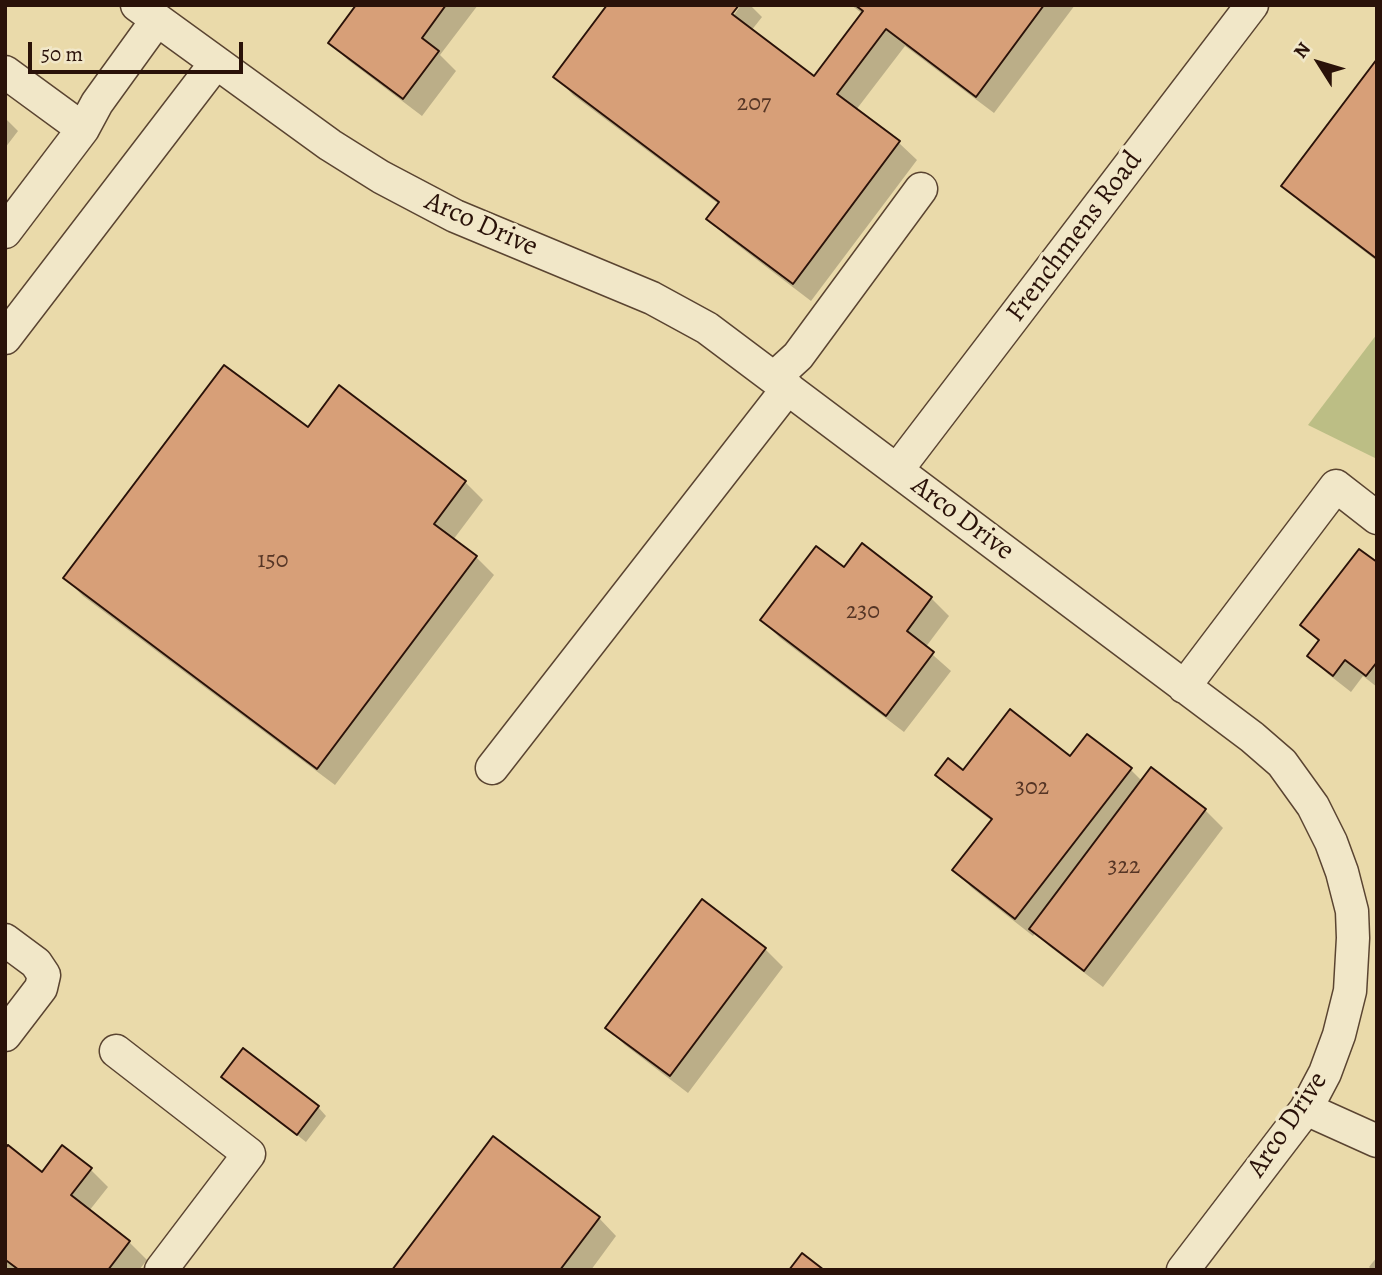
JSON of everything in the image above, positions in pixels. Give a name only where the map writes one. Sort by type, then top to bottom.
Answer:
[{"type":"street","name":"Frenchmens Road","points":[[897,470],[1252,5]]},
{"type":"street","name":"Arco Drive","points":[[147,13],[330,145],[381,177],[455,216],[652,298],[707,328],[1252,737],[1282,763],[1313,806],[1342,872],[1352,911],[1349,991],[1339,1035],[1325,1073],[1306,1109],[1186,1269]]},
{"type":"street","points":[[5,232],[83,130],[147,13]]},
{"type":"street","points":[[5,338],[215,64]]},
{"type":"street","points":[[5,72],[83,130]]},
{"type":"street","points":[[492,768],[781,383],[798,355],[921,189]]},
{"type":"street","points":[[1184,687],[1336,486],[1377,517]]},
{"type":"street","points":[[5,940],[36,963],[44,975],[41,988],[5,1035]]},
{"type":"street","points":[[116,1051],[249,1154],[161,1270]]},
{"type":"street","points":[[1306,1109],[1377,1141]]},
{"type":"green space","points":[[1377,334],[1377,459],[1308,425]]},
{"type":"building","points":[[356,5],[446,5],[422,38],[439,51],[403,99],[328,43]]},
{"type":"building","points":[[607,5],[739,5],[732,14],[814,76],[863,11],[855,5],[1044,5],[976,97],[886,29],[837,94],[900,141],[793,284],[706,219],[719,202],[553,77]]},
{"type":"building","points":[[1377,59],[1377,259],[1281,186]]},
{"type":"building","points":[[224,365],[308,427],[339,385],[466,481],[434,524],[477,556],[317,769],[63,578]]},
{"type":"building","points":[[862,543],[932,597],[907,631],[934,652],[886,716],[760,620],[816,546],[844,567]]},
{"type":"building","points":[[1359,549],[1377,562],[1377,662],[1366,676],[1345,660],[1333,676],[1307,656],[1319,640],[1300,625]]},
{"type":"building","points":[[1010,709],[1070,756],[1087,734],[1132,768],[1015,919],[952,870],[992,819],[935,775],[948,758],[963,770]]},
{"type":"building","points":[[1151,767],[1206,809],[1084,971],[1029,929]]},
{"type":"building","points":[[702,899],[766,948],[670,1076],[605,1028]]},
{"type":"building","points":[[243,1048],[319,1106],[297,1135],[221,1077]]},
{"type":"building","points":[[493,1136],[600,1217],[560,1270],[392,1270]]},
{"type":"building","points":[[8,1145],[42,1172],[62,1145],[92,1168],[71,1195],[130,1241],[108,1270],[19,1270],[5,1262],[5,1148]]},
{"type":"building","points":[[802,1253],[824,1270],[789,1270]]}]
